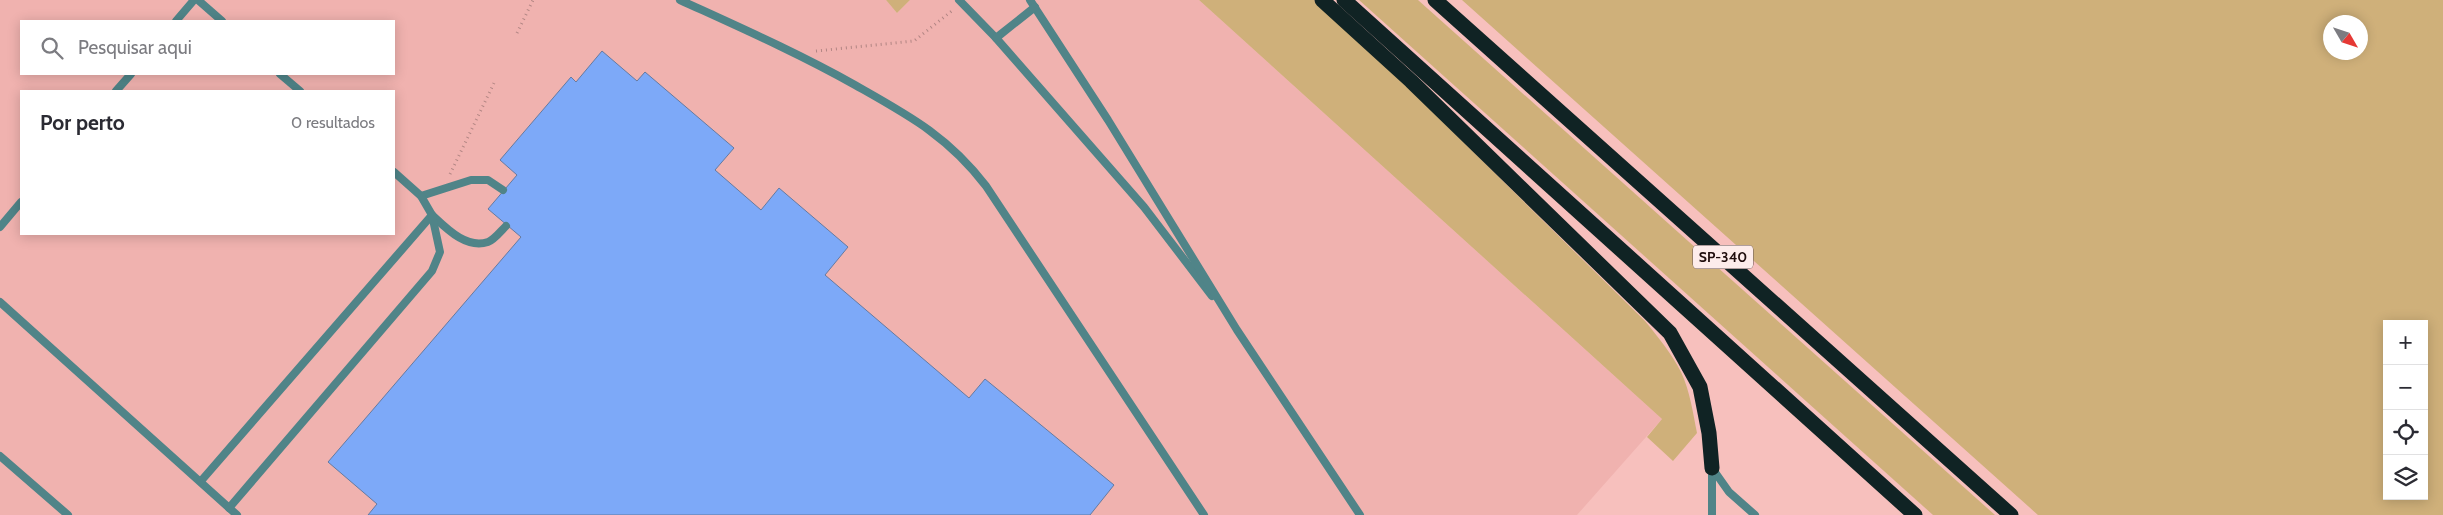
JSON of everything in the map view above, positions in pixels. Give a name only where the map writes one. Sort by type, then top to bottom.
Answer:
[{"type":"highway","points":[[1322,0],[1411,81],[1670,333],[1700,387],[1709,433],[1712,468]]},
{"type":"highway","points":[[1344,0],[1915,515]]},
{"type":"highway","name":"SP-340","points":[[1435,0],[2011,515]]},
{"type":"lane","points":[[177,20],[194,0]]},
{"type":"lane","points":[[198,0],[221,20]]},
{"type":"lane","points":[[680,0],[798,53],[926,126],[967,161],[986,186],[1204,515]]},
{"type":"lane","points":[[960,1],[996,38],[1144,207],[1237,330]]},
{"type":"lane","points":[[996,38],[1032,3],[1108,120],[1237,330],[1360,515]]},
{"type":"lane","points":[[117,90],[130,75]]},
{"type":"lane","points":[[281,75],[299,90]]},
{"type":"lane","points":[[229,508],[432,271],[440,252],[432,215],[421,196],[395,173]]},
{"type":"lane","points":[[421,196],[444,187],[471,180],[488,180],[503,190]]},
{"type":"lane","points":[[0,227],[20,203]]},
{"type":"lane","points":[[432,215],[452,233],[472,243],[489,242],[506,226]]},
{"type":"lane","points":[[201,481],[432,215]]},
{"type":"lane","points":[[0,302],[237,515]]},
{"type":"lane","points":[[0,456],[68,515]]},
{"type":"lane","points":[[1712,468],[1712,515]]},
{"type":"lane","points":[[1712,468],[1729,492],[1755,515]]},
{"type":"path","points":[[517,33],[533,0]]},
{"type":"path","points":[[798,53],[914,41],[960,1]]},
{"type":"path","points":[[444,187],[494,83]]},
{"type":"shaded area","points":[[0,0],[886,0],[897,13],[910,0],[1199,0],[1662,419],[1577,515],[0,515]]},
{"type":"shaded area","points":[[886,0],[910,0],[897,13]]},
{"type":"shaded area","points":[[1199,0],[1314,0],[1389,69],[1645,321],[1664,346],[1684,379],[1697,433],[1673,461],[1647,437],[1662,419]]},
{"type":"shaded area","points":[[1359,0],[1418,0],[1995,515],[1933,515]]},
{"type":"shaded area","points":[[1462,0],[2443,0],[2443,515],[2038,515]]},
{"type":"building","points":[[602,51],[637,81],[645,72],[734,148],[715,170],[761,210],[779,188],[848,247],[825,275],[969,398],[985,379],[1114,485],[1090,515],[368,515],[377,504],[328,462],[521,237],[488,209],[517,175],[500,160],[571,77],[576,82]]}]
